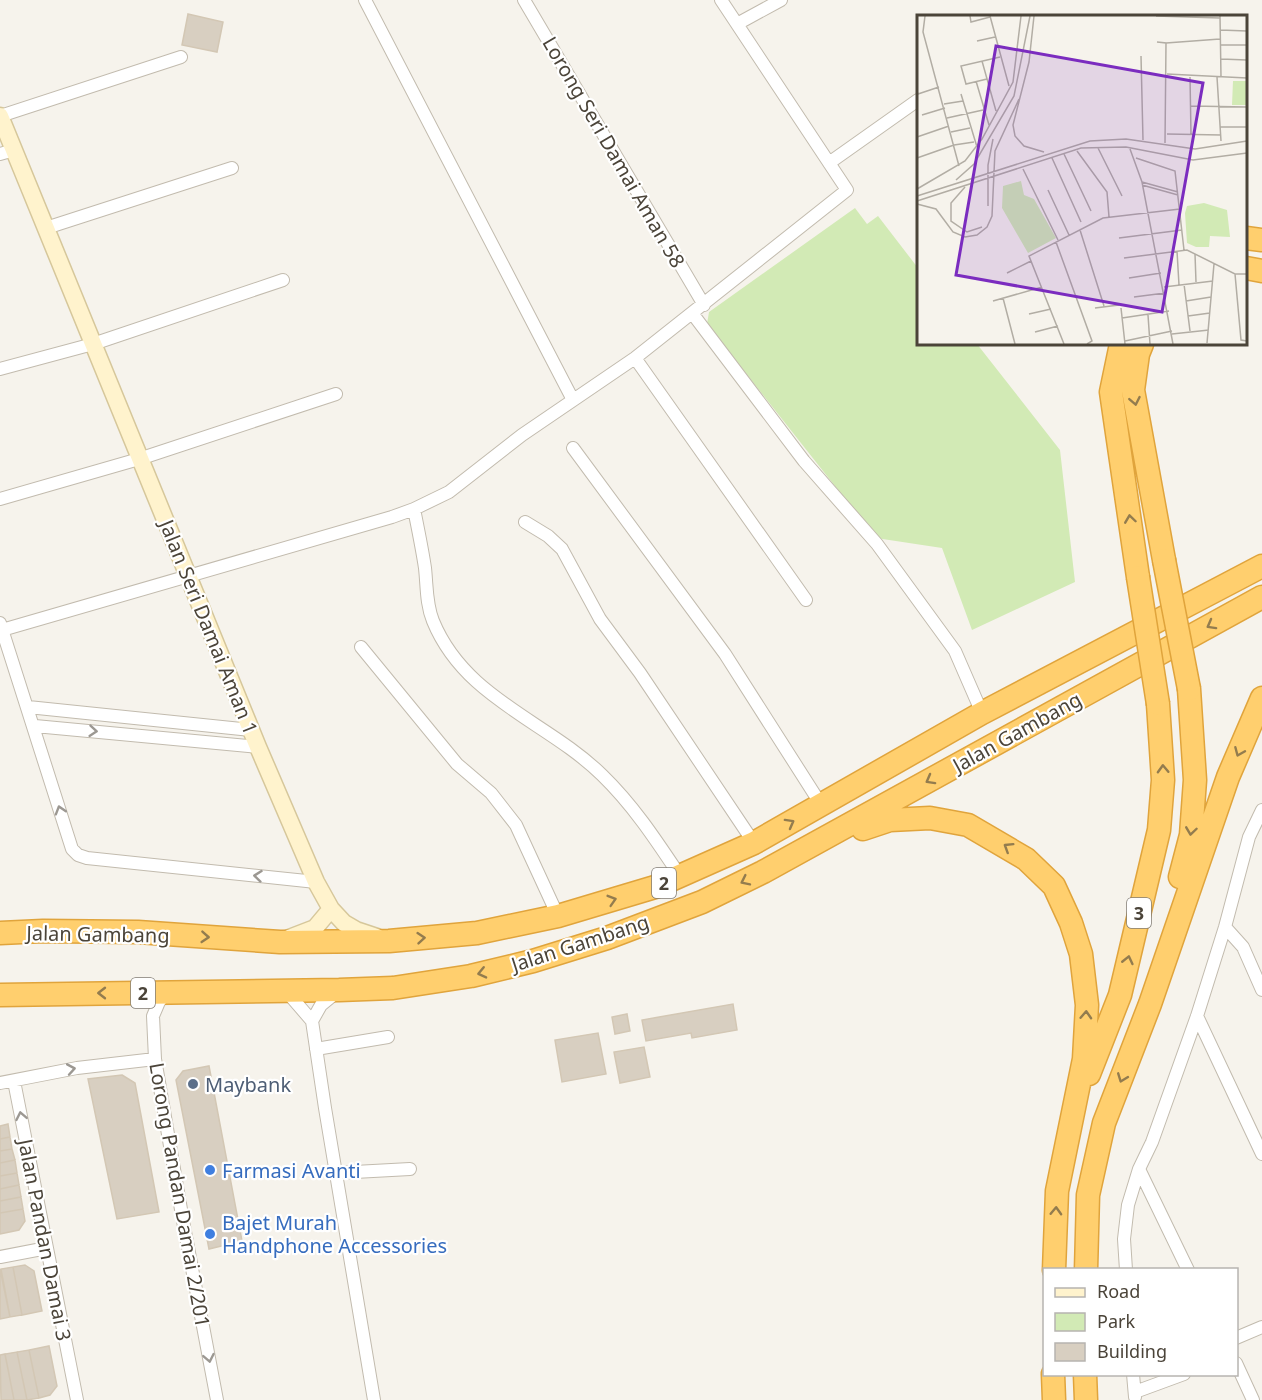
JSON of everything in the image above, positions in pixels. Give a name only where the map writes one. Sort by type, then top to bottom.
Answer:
[{"type":"highway","points":[[1247,238],[1262,240]]},
{"type":"highway","points":[[1247,268],[1262,271]]},
{"type":"highway","name":"3","points":[[1054,1268],[1057,1191],[1074,1114],[1120,995],[1160,830],[1163,780],[1158,704],[1111,392],[1121,345]]},
{"type":"highway","name":"3","points":[[1086,1268],[1088,1195],[1104,1123],[1150,1004],[1191,835],[1195,780],[1189,689],[1133,390],[1138,354],[1142,345]]},
{"type":"highway","name":"Jalan Gambang","points":[[0,933],[138,932],[280,942],[389,941],[477,933],[558,916],[655,887],[754,843],[982,713],[1260,566]]},
{"type":"highway","name":"Jalan Gambang","points":[[0,995],[287,992],[393,988],[471,976],[608,938],[702,902],[763,872],[1262,597]]},
{"type":"highway","points":[[1150,1004],[1228,777],[1262,698]]},
{"type":"highway","points":[[815,844],[890,820],[930,818],[968,825],[994,839],[1026,859],[1054,886],[1071,923],[1081,954],[1087,1005],[1084,1059],[1074,1114]]},
{"type":"highway","points":[[1053,1376],[1054,1400]]},
{"type":"highway","points":[[1085,1376],[1086,1400]]},
{"type":"street","points":[[365,0],[573,400]]},
{"type":"street","name":"Lorong Seri Damai Aman 58","points":[[525,0],[704,305]]},
{"type":"street","points":[[316,882],[87,858],[78,855],[72,849],[1,626],[414,509],[449,492],[522,435],[635,358],[847,190],[722,0]]},
{"type":"street","points":[[737,24],[781,0]]},
{"type":"street","points":[[0,116],[180,57]]},
{"type":"street","points":[[829,164],[917,101]]},
{"type":"street","name":"Jalan Seri Damai Aman 1","points":[[0,116],[7,152],[46,228],[139,459],[316,882],[331,909],[344,923],[356,930],[389,941]]},
{"type":"street","points":[[46,228],[232,168]]},
{"type":"street","points":[[0,369],[93,344],[283,280]]},
{"type":"street","points":[[692,313],[804,461],[884,553],[955,651],[982,713]]},
{"type":"street","points":[[635,358],[806,600]]},
{"type":"street","points":[[0,499],[139,459],[336,394]]},
{"type":"street","points":[[573,448],[724,654],[822,806]]},
{"type":"street","points":[[414,509],[425,569],[426,596],[433,621],[451,655],[497,701],[602,774],[639,815],[680,876]]},
{"type":"street","points":[[525,522],[549,536],[562,549],[600,620],[640,673],[754,843]]},
{"type":"street","points":[[361,646],[457,764],[491,793],[516,825],[558,916]]},
{"type":"street","points":[[28,706],[251,730]]},
{"type":"street","points":[[34,726],[258,747]]},
{"type":"street","points":[[1126,1268],[1124,1239],[1128,1204],[1197,1016],[1226,927],[1249,837],[1262,810]]},
{"type":"street","points":[[280,942],[315,928],[331,909]]},
{"type":"street","points":[[1226,927],[1243,947],[1262,990]]},
{"type":"street","points":[[312,1021],[321,1005],[339,990]]},
{"type":"street","points":[[287,992],[312,1021],[374,1400]]},
{"type":"street","name":"Lorong Pandan Damai 2/201","points":[[166,993],[153,1016],[155,1059],[217,1400]]},
{"type":"street","points":[[1197,1016],[1262,1154]]},
{"type":"street","points":[[316,1049],[388,1037]]},
{"type":"street","points":[[0,1083],[77,1068],[155,1059]]},
{"type":"street","name":"Jalan Pandan Damai 3","points":[[14,1081],[77,1400]]},
{"type":"street","points":[[336,1173],[410,1169]]},
{"type":"street","points":[[1139,1169],[1188,1268]]},
{"type":"street","points":[[0,1257],[47,1248]]},
{"type":"street","points":[[1238,1337],[1262,1327]]},
{"type":"street","points":[[1238,1367],[1253,1400]]},
{"type":"street","points":[[1133,1376],[1135,1396],[1180,1376]]},
{"type":"green space","points":[[855,208],[867,224],[878,216],[917,267],[917,345],[978,345],[1060,450],[1075,582],[972,630],[942,548],[876,538],[707,324],[709,312]]},
{"type":"building","points":[[188,14],[223,22],[217,52],[182,45]]},
{"type":"building","points":[[733,1004],[737,1030],[692,1038],[691,1033],[646,1041],[642,1020]]},
{"type":"building","points":[[627,1014],[630,1031],[615,1034],[612,1017]]},
{"type":"building","points":[[598,1033],[606,1074],[562,1082],[555,1040]]},
{"type":"building","points":[[644,1047],[650,1077],[620,1083],[614,1052]]},
{"type":"building","points":[[209,1066],[242,1241],[209,1249],[176,1080],[183,1071]]},
{"type":"building","points":[[122,1075],[135,1083],[159,1212],[117,1219],[88,1079]]},
{"type":"building","points":[[8,1124],[10,1137],[0,1139],[0,1126]]},
{"type":"building","points":[[10,1137],[12,1149],[0,1151],[0,1139]]},
{"type":"building","points":[[12,1149],[15,1160],[0,1163],[0,1151]]},
{"type":"building","points":[[15,1160],[17,1173],[0,1176],[0,1163]]},
{"type":"building","points":[[17,1173],[19,1185],[0,1189],[0,1176]]},
{"type":"building","points":[[19,1185],[21,1197],[0,1201],[0,1189]]},
{"type":"building","points":[[21,1197],[23,1209],[0,1213],[0,1201]]},
{"type":"building","points":[[23,1209],[25,1221],[19,1230],[0,1234],[0,1213]]},
{"type":"building","points":[[25,1265],[34,1271],[42,1311],[22,1315],[13,1267]]},
{"type":"building","points":[[13,1267],[22,1315],[10,1317],[1,1269]]},
{"type":"building","points":[[0,1269],[10,1317],[0,1319]]},
{"type":"building","points":[[49,1346],[57,1386],[50,1395],[39,1398],[29,1350]]},
{"type":"building","points":[[29,1350],[39,1398],[27,1400],[17,1352]]},
{"type":"building","points":[[17,1352],[27,1400],[14,1400],[5,1354]]},
{"type":"building","points":[[5,1354],[14,1400],[1,1400],[0,1355]]},
{"type":"place","name":"Maybank","points":[[193,1084]]},
{"type":"place","name":"Farmasi Avanti","points":[[210,1170]]},
{"type":"place","name":"Bajet Murah Handphone Accessories","points":[[210,1234]]}]
